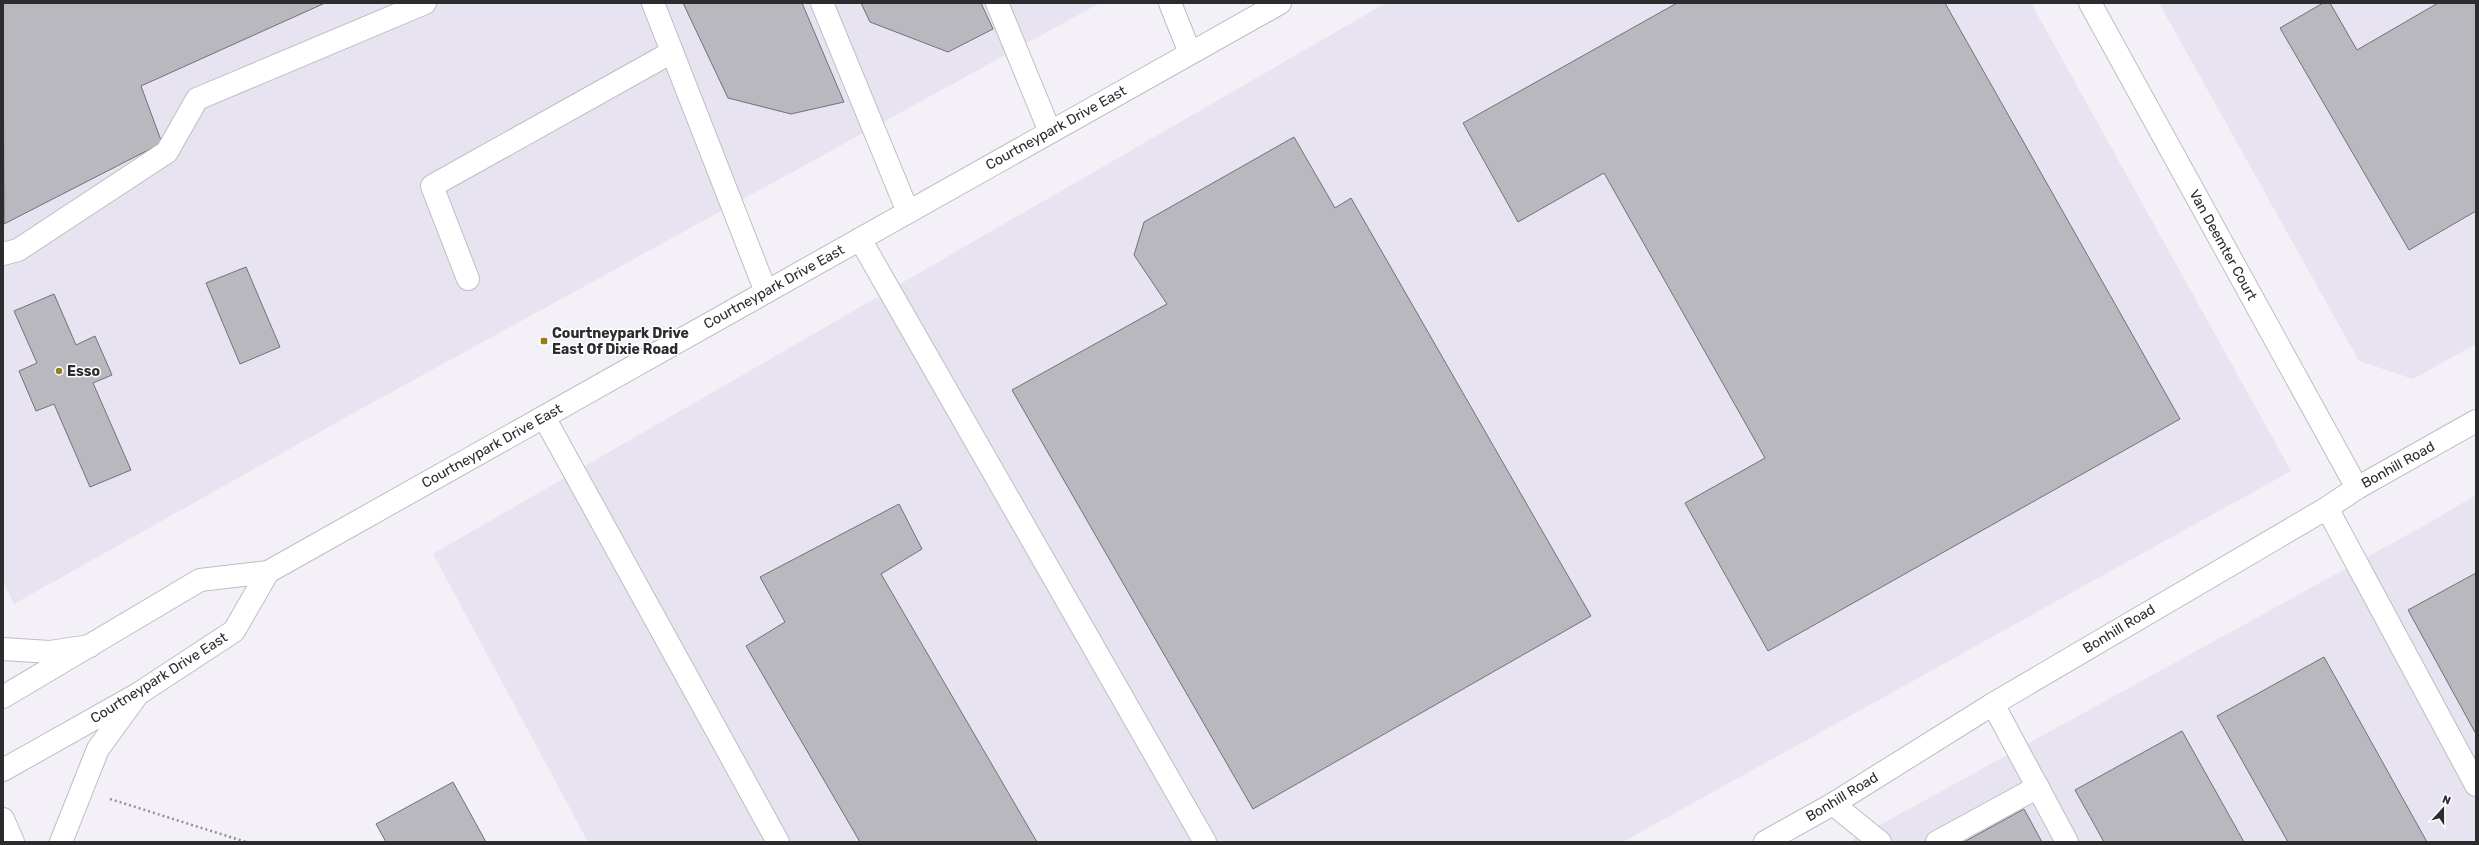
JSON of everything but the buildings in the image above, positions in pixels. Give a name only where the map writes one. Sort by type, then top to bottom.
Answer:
[{"type":"street","points":[[3,254],[18,250],[167,152],[197,99],[425,3]]},
{"type":"street","points":[[653,3],[766,292]]},
{"type":"street","points":[[822,3],[908,212]]},
{"type":"street","points":[[997,3],[1050,132]]},
{"type":"street","points":[[1170,3],[1190,54]]},
{"type":"street","name":"Courtneypark Drive East","points":[[3,696],[200,580],[268,572],[1280,3]]},
{"type":"street","name":"Van Deemter Court","points":[[2090,3],[2357,488]]},
{"type":"street","points":[[468,279],[432,186],[672,52]]},
{"type":"street","points":[[860,239],[1205,842]]},
{"type":"street","points":[[544,417],[778,842]]},
{"type":"street","name":"Bonhill Road","points":[[1765,842],[1833,804],[1993,704],[2327,508],[2357,488],[2476,421]]},
{"type":"street","points":[[2327,508],[2476,785]]},
{"type":"street","name":"Courtneypark Drive East","points":[[3,770],[138,694],[234,631],[268,572]]},
{"type":"street","points":[[3,649],[50,652],[90,646]]},
{"type":"street","points":[[61,842],[98,749],[138,694]]},
{"type":"street","points":[[1993,704],[2067,842]]},
{"type":"street","points":[[1937,842],[2038,787]]},
{"type":"street","points":[[1833,804],[1880,842]]},
{"type":"street","points":[[3,819],[13,842]]},
{"type":"path","points":[[104,797],[246,842]]},
{"type":"shaded area","points":[[3,3],[1100,3],[350,415],[14,604],[3,581]]},
{"type":"shaded area","points":[[1386,3],[2031,3],[2291,471],[1623,842],[588,842],[433,554]]},
{"type":"shaded area","points":[[2159,3],[2476,3],[2476,344],[2413,379],[2359,361]]},
{"type":"shaded area","points":[[2476,495],[2476,842],[1849,842],[2427,524]]},
{"type":"place","name":"Courtneypark Drive East Of Dixie Road","points":[[544,341]]},
{"type":"place","name":"Esso","points":[[59,371]]}]
